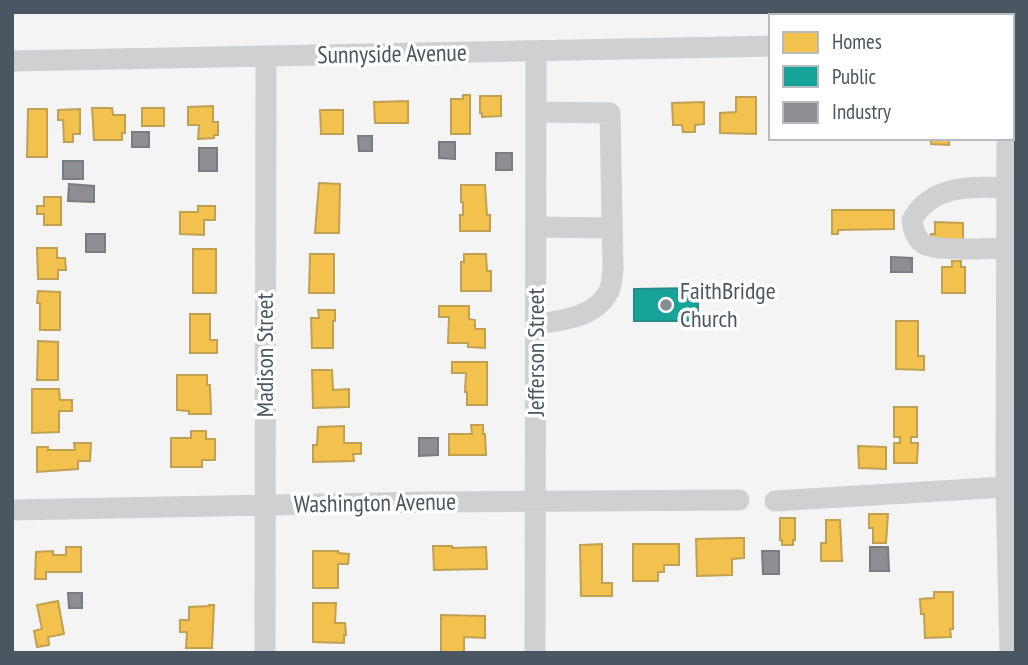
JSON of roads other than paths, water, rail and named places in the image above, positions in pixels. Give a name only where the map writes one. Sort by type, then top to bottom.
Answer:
[{"type":"street","name":"Sunnyside Avenue","points":[[12,61],[769,46]]},
{"type":"street","name":"Jefferson Street","points":[[536,51],[536,653]]},
{"type":"street","name":"Madison Street","points":[[265,653],[266,56]]},
{"type":"street","points":[[536,112],[610,113],[613,269],[610,290],[597,307],[566,320],[536,324]]},
{"type":"street","points":[[1010,150],[1007,188],[1006,487],[1010,653]]},
{"type":"street","points":[[1007,188],[957,189],[939,194],[919,208],[912,220],[917,236],[925,244],[938,248],[1007,251]]},
{"type":"street","points":[[536,227],[612,228]]},
{"type":"street","points":[[921,257],[1007,251]]},
{"type":"street","points":[[775,500],[1006,487]]},
{"type":"street","name":"Washington Avenue","points":[[12,510],[536,500],[738,500]]},
{"type":"place","name":"FaithBridge Church","points":[[666,305]]}]
